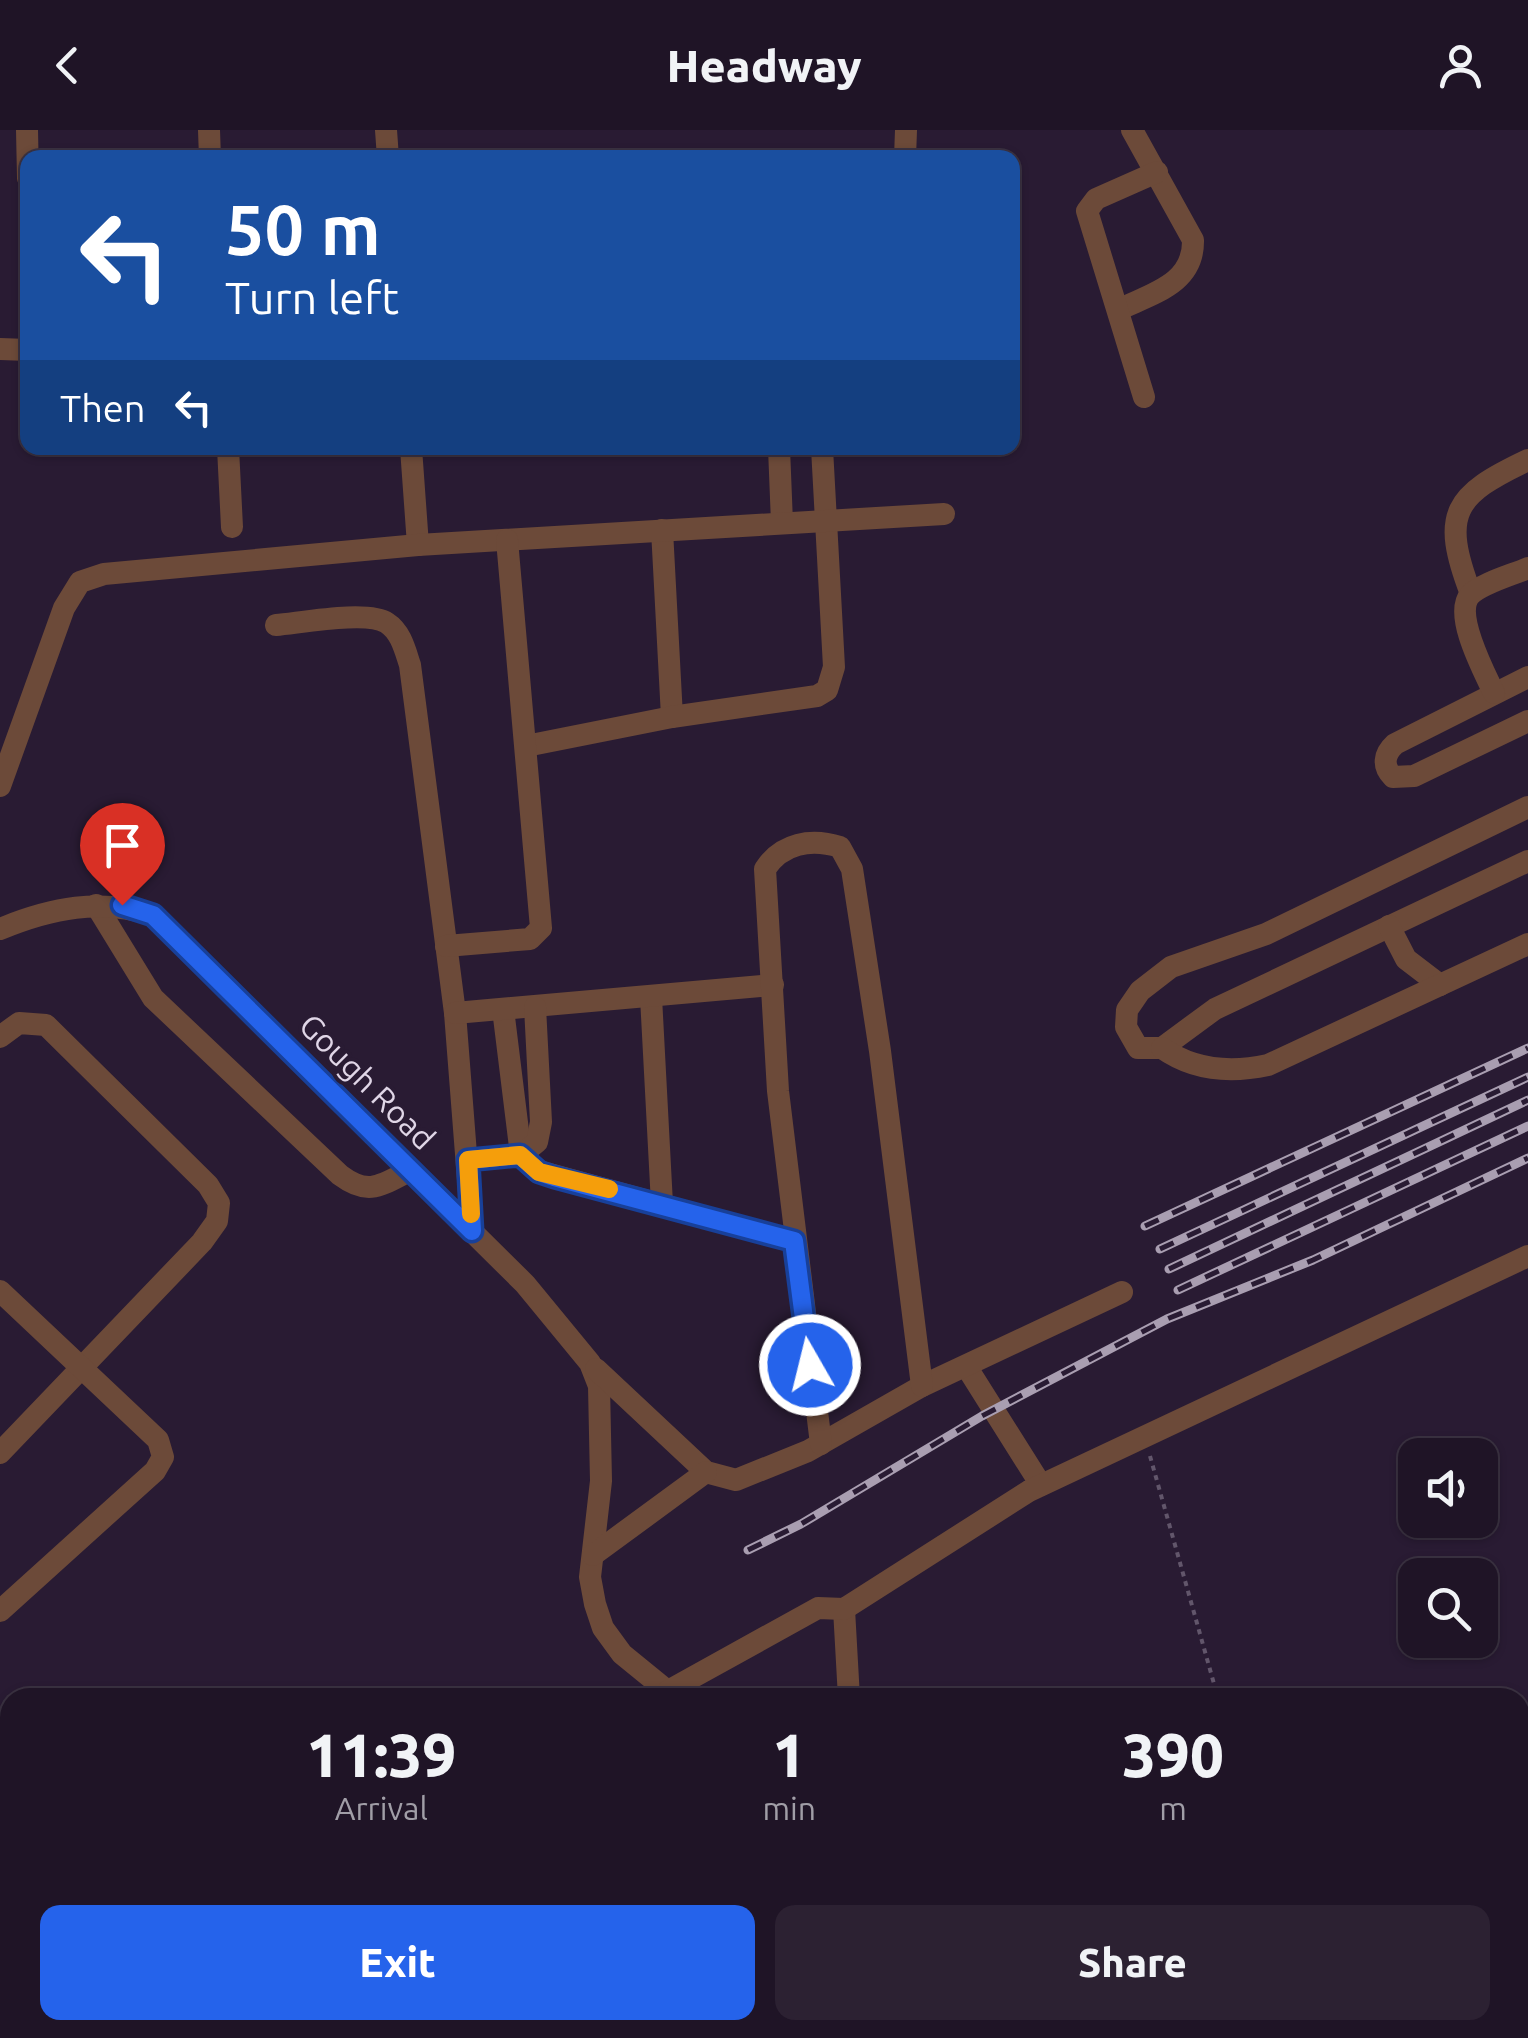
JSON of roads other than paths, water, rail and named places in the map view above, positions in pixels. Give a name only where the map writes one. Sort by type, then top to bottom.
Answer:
[{"type":"street","points":[[1120,309],[1172,284],[1187,272],[1193,256],[1192,240],[1132,130]]},
{"type":"street","points":[[1144,397],[1087,212],[1096,199],[1156,172]]},
{"type":"street","points":[[228,455],[232,528]]},
{"type":"street","points":[[412,455],[418,545]]},
{"type":"street","points":[[779,455],[782,524]]},
{"type":"street","points":[[526,746],[672,717],[816,696],[827,690],[834,667],[822,455]]},
{"type":"street","points":[[1494,693],[1465,621],[1471,594],[1455,540],[1462,504],[1475,486],[1528,460]]},
{"type":"street","points":[[0,786],[64,608],[80,582],[104,574],[418,545],[944,514]]},
{"type":"street","points":[[662,530],[672,717]]},
{"type":"street","points":[[446,946],[538,936],[541,917],[507,540]]},
{"type":"street","points":[[1471,594],[1528,568]]},
{"type":"street","points":[[276,625],[371,617],[386,622],[400,636],[410,665],[455,1012],[472,1231]]},
{"type":"street","points":[[1528,678],[1394,744],[1386,754],[1389,773],[1398,779],[1414,776],[1528,721]]},
{"type":"street","points":[[1528,807],[1266,934],[1162,973],[1140,991],[1125,1017],[1131,1041],[1138,1048],[1162,1048],[1203,1066],[1249,1069],[1343,1034],[1528,944]]},
{"type":"street","points":[[821,1444],[778,1091],[765,869],[778,851],[790,846],[840,847],[852,870],[880,1051],[922,1386]]},
{"type":"street","points":[[1162,1048],[1215,1009],[1528,861]]},
{"type":"street","points":[[96,905],[153,998],[340,1174],[357,1188],[371,1190],[410,1171]]},
{"type":"street","name":"Gough Road","points":[[0,929],[61,909],[96,905],[122,905],[153,915],[525,1284],[590,1363],[599,1386],[601,1462],[590,1576],[603,1628],[622,1654],[664,1688]]},
{"type":"street","points":[[1389,926],[1406,959],[1440,985]]},
{"type":"street","points":[[455,1012],[773,985]]},
{"type":"street","points":[[651,996],[662,1204]]},
{"type":"street","points":[[468,1160],[520,1155],[536,1142],[541,1132],[534,1007]]},
{"type":"street","points":[[503,1010],[520,1155],[539,1172],[794,1241]]},
{"type":"street","points":[[0,1037],[19,1023],[46,1025],[195,1172],[219,1203],[216,1221],[202,1242],[0,1453]]},
{"type":"street","points":[[682,1688],[818,1608],[844,1610],[1041,1485],[1528,1256]]},
{"type":"street","points":[[0,1291],[158,1440],[163,1457],[155,1471],[0,1612]]},
{"type":"street","points":[[590,1363],[706,1472],[736,1480],[758,1474],[821,1444],[922,1386],[1122,1292]]},
{"type":"street","points":[[966,1366],[1041,1485]]},
{"type":"street","points":[[592,1555],[706,1472]]},
{"type":"street","points":[[844,1610],[848,1688]]},
{"type":"railway","points":[[1145,1226],[1528,1048]]},
{"type":"railway","points":[[1160,1249],[1528,1077]]},
{"type":"railway","points":[[1169,1269],[1528,1100]]},
{"type":"railway","points":[[1178,1290],[1528,1126]]},
{"type":"railway","points":[[748,1550],[801,1524],[982,1416],[1167,1319],[1313,1260],[1528,1158]]}]
